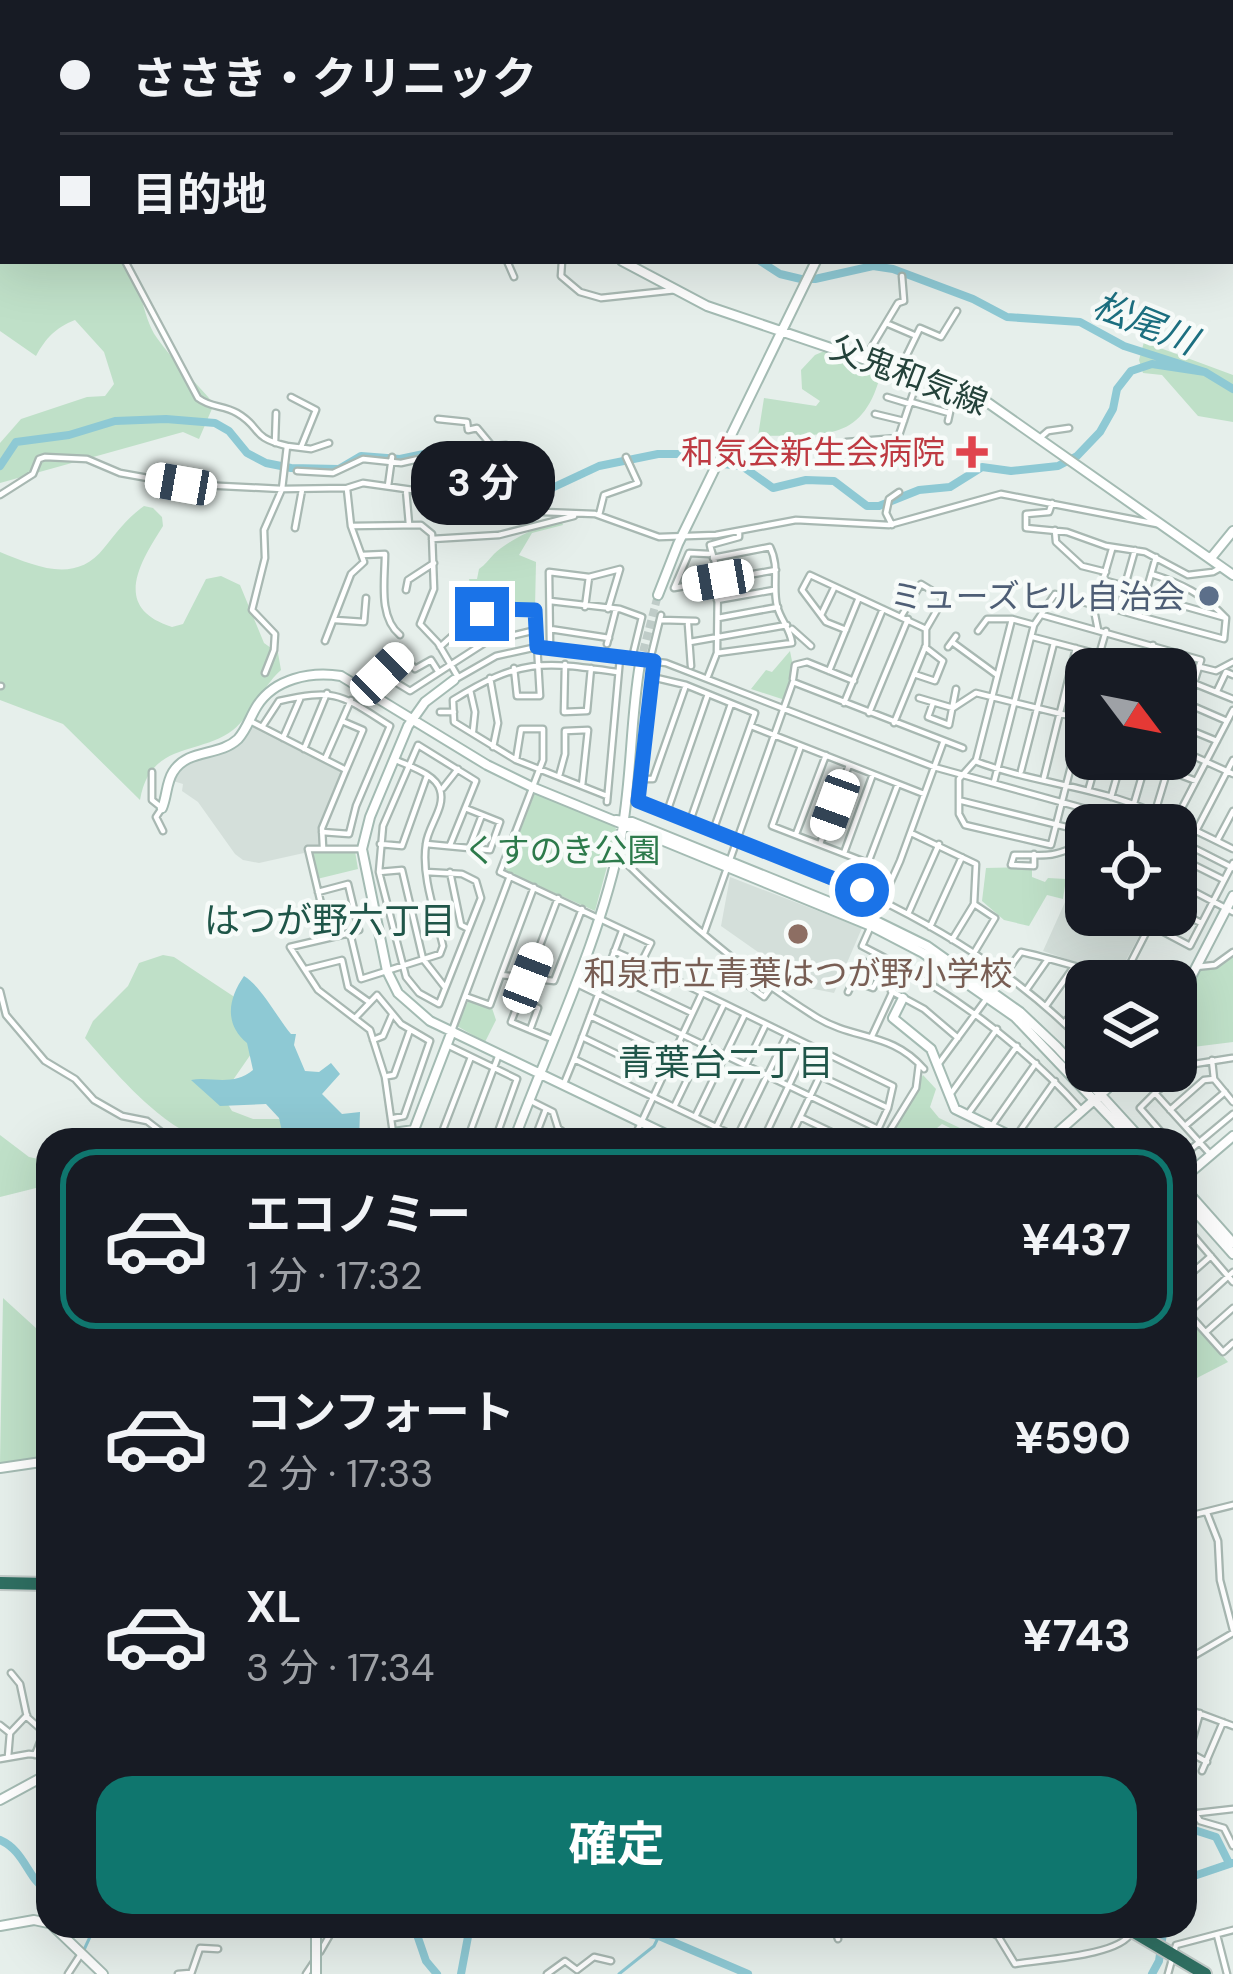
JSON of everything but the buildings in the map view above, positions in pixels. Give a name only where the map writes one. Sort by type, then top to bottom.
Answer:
[{"type":"highway","points":[[0,1583],[36,1584]]},
{"type":"highway","points":[[1143,1938],[1205,1974]]},
{"type":"street","points":[[127,264],[198,398],[210,407],[236,412],[258,437],[275,443],[311,448],[328,443]]},
{"type":"street","points":[[508,264],[514,277]]},
{"type":"street","points":[[562,264],[560,276],[591,296],[620,298],[676,290]]},
{"type":"street","name":"父鬼和気線","points":[[628,264],[707,306],[984,400],[1233,575]]},
{"type":"street","points":[[658,595],[814,264]]},
{"type":"street","points":[[864,358],[898,303],[904,302],[902,276]]},
{"type":"street","points":[[898,373],[922,327],[941,337],[957,310]]},
{"type":"street","points":[[886,323],[916,335]]},
{"type":"street","points":[[918,379],[895,447],[921,445]]},
{"type":"street","points":[[887,397],[949,417],[955,389]]},
{"type":"street","points":[[291,397],[316,410],[301,447]]},
{"type":"street","points":[[275,443],[277,413]]},
{"type":"street","points":[[874,414],[904,421]]},
{"type":"street","points":[[439,419],[467,422],[468,430],[477,428],[492,446],[506,445]]},
{"type":"street","points":[[1041,437],[1048,431],[1070,428]]},
{"type":"street","points":[[846,442],[898,438]]},
{"type":"street","points":[[265,673],[275,634],[252,610],[265,558],[264,530],[282,489],[287,446]]},
{"type":"street","points":[[298,471],[333,473],[370,459],[441,454],[470,475],[494,484],[501,493]]},
{"type":"street","points":[[0,495],[33,474],[39,459],[45,457],[87,459],[128,475],[181,484],[302,490],[363,483],[406,490],[501,493],[544,512],[599,514],[647,533],[682,537],[796,520],[892,525],[993,495],[1016,494],[1162,523]]},
{"type":"street","points":[[599,514],[604,495],[638,483],[626,457]]},
{"type":"street","points":[[388,486],[391,460]]},
{"type":"street","points":[[325,641],[351,574],[364,562],[351,526],[347,488]]},
{"type":"street","points":[[295,528],[302,490]]},
{"type":"street","points":[[406,490],[409,524]]},
{"type":"street","points":[[892,525],[886,513],[899,492]]},
{"type":"street","points":[[1052,503],[1049,512],[1030,512],[1023,521],[1031,531],[1055,530],[1135,549],[1188,575],[1222,567]]},
{"type":"street","points":[[432,539],[499,535],[586,514]]},
{"type":"street","points":[[351,526],[425,526],[432,539],[434,589],[421,624],[440,647],[456,679]]},
{"type":"street","points":[[1055,530],[1056,542],[1082,566],[1106,572]]},
{"type":"street","points":[[708,676],[717,653],[718,619],[711,542],[739,537],[740,531]]},
{"type":"street","points":[[1210,558],[1233,531]]},
{"type":"street","points":[[717,653],[792,643],[774,590],[777,562],[770,547],[712,556],[689,554],[674,588],[776,570]]},
{"type":"street","points":[[1113,547],[1103,580],[1125,586]]},
{"type":"street","points":[[1135,549],[1118,610],[1224,639],[1226,618]]},
{"type":"street","points":[[362,555],[385,554],[383,601],[390,626],[400,635]]},
{"type":"street","points":[[1139,616],[1156,557]]},
{"type":"street","points":[[406,590],[408,580],[434,563]]},
{"type":"street","points":[[550,628],[608,641],[620,569],[589,577],[549,571],[550,647]]},
{"type":"street","points":[[1151,574],[1193,590],[1226,618]]},
{"type":"street","points":[[846,630],[826,622],[802,590],[810,575],[926,629]]},
{"type":"street","points":[[584,607],[589,577]]},
{"type":"street","points":[[869,713],[921,584],[944,598],[926,629],[925,646],[894,723]]},
{"type":"street","points":[[821,615],[834,588]]},
{"type":"street","points":[[718,600],[774,590]]},
{"type":"street","points":[[994,783],[1034,625],[1055,594],[1093,605],[1102,630],[1100,648]]},
{"type":"street","points":[[1145,596],[1226,618]]},
{"type":"street","points":[[335,620],[364,622],[366,598]]},
{"type":"street","points":[[829,670],[858,600]]},
{"type":"street","points":[[518,1128],[616,859],[644,661],[642,617],[550,602]]},
{"type":"street","points":[[718,619],[778,608]]},
{"type":"street","points":[[844,703],[883,608]]},
{"type":"street","points":[[440,647],[470,620],[495,610],[535,610],[540,696],[517,696],[514,668]]},
{"type":"street","points":[[1042,615],[1201,660],[1197,674]]},
{"type":"street","points":[[644,661],[658,635],[660,617],[688,624],[696,621]]},
{"type":"street","points":[[978,631],[987,619],[1034,625]]},
{"type":"street","points":[[1012,619],[976,760],[961,775],[959,814],[965,825],[1051,845],[1067,780]]},
{"type":"street","points":[[688,624],[691,666]]},
{"type":"street","points":[[690,642],[788,626],[811,646]]},
{"type":"street","points":[[382,674],[408,691],[494,639],[536,630]]},
{"type":"street","points":[[1031,637],[1076,648]]},
{"type":"street","points":[[952,642],[997,675]]},
{"type":"street","points":[[1021,774],[1054,643]]},
{"type":"street","points":[[914,674],[935,681],[943,661],[925,646]]},
{"type":"street","points":[[653,1128],[452,1031],[408,1004],[387,971],[362,849],[394,759],[412,718],[425,702],[496,656],[550,647],[620,656],[708,676],[934,767],[1076,804]]},
{"type":"street","points":[[369,691],[403,654],[415,669],[430,660],[438,670]]},
{"type":"street","points":[[617,672],[565,664],[514,668],[453,700],[454,722],[516,760],[607,799],[620,656]]},
{"type":"street","points":[[644,661],[652,677],[638,801],[883,900],[1006,974],[1064,1023]]},
{"type":"street","points":[[704,933],[785,708],[795,664],[807,662],[854,681]]},
{"type":"street","points":[[1199,667],[1216,671],[1233,662]]},
{"type":"street","points":[[565,664],[564,712],[587,712],[591,668]]},
{"type":"street","points":[[1216,691],[1226,672],[1233,675]]},
{"type":"street","points":[[163,831],[156,817],[176,767],[189,757],[226,747],[250,722],[268,692],[293,679],[332,675],[369,691],[487,765],[532,787],[927,946],[1057,1046],[1123,1128]]},
{"type":"street","points":[[652,677],[686,685],[755,713],[713,830]]},
{"type":"street","points":[[490,678],[498,723],[493,747]]},
{"type":"street","points":[[793,682],[963,748]]},
{"type":"street","points":[[1197,683],[1233,699]]},
{"type":"street","points":[[640,779],[653,779],[686,685]]},
{"type":"street","points":[[933,703],[928,717],[949,725],[956,688]]},
{"type":"street","points":[[470,690],[475,712],[472,734]]},
{"type":"street","points":[[262,727],[279,701],[327,693],[351,700],[390,726],[349,834],[322,832]]},
{"type":"street","points":[[304,748],[327,693]]},
{"type":"street","points":[[919,698],[953,708],[976,693],[1065,715]]},
{"type":"street","points":[[1043,779],[1065,693]]},
{"type":"street","points":[[667,812],[708,694]]},
{"type":"street","points":[[283,738],[299,697]]},
{"type":"street","points":[[325,759],[351,700]]},
{"type":"street","points":[[690,821],[730,704]]},
{"type":"street","points":[[1197,708],[1227,721]]},
{"type":"street","points":[[1184,804],[1233,710]]},
{"type":"street","points":[[440,712],[454,712]]},
{"type":"street","points":[[323,847],[322,832],[363,730],[342,721]]},
{"type":"street","points":[[250,722],[346,770]]},
{"type":"street","points":[[751,725],[924,794]]},
{"type":"street","points":[[516,760],[521,729],[543,729],[545,749],[539,770],[500,872],[651,943],[641,964]]},
{"type":"street","points":[[559,777],[565,731],[588,730],[582,786]]},
{"type":"street","points":[[1197,733],[1216,742]]},
{"type":"street","points":[[943,743],[862,946],[904,967],[998,1028],[1082,1112]]},
{"type":"street","points":[[426,872],[450,872],[476,881],[481,898],[440,1004],[411,986],[401,966],[379,872],[379,844],[418,745],[476,781],[450,844]]},
{"type":"street","points":[[801,746],[772,826],[868,863],[898,784]]},
{"type":"street","points":[[796,835],[826,755]]},
{"type":"street","points":[[1197,756],[1230,772]]},
{"type":"street","points":[[350,933],[361,979],[440,954],[443,946],[426,872],[426,844],[442,800],[440,789],[427,776],[394,759]]},
{"type":"street","points":[[976,760],[1134,804],[1141,780]]},
{"type":"street","points":[[1197,829],[1233,760]]},
{"type":"street","points":[[820,844],[849,765]]},
{"type":"street","points":[[440,789],[458,769]]},
{"type":"street","points":[[152,772],[152,800],[162,808]]},
{"type":"street","points":[[844,854],[873,774]]},
{"type":"street","points":[[379,844],[401,846],[427,776]]},
{"type":"street","points":[[1089,790],[1092,780]]},
{"type":"street","points":[[1111,797],[1116,780]]},
{"type":"street","points":[[1191,780],[1196,782]]},
{"type":"street","points":[[962,801],[1065,826]]},
{"type":"street","points":[[426,844],[490,850],[500,822],[464,807]]},
{"type":"street","points":[[1217,841],[1233,811]]},
{"type":"street","points":[[470,846],[482,815]]},
{"type":"street","points":[[1197,831],[1233,849]]},
{"type":"street","points":[[910,833],[976,864],[974,904],[952,940]]},
{"type":"street","points":[[908,914],[939,844]]},
{"type":"street","points":[[329,938],[308,849],[362,849]]},
{"type":"street","points":[[1197,849],[1232,866],[1197,931]]},
{"type":"street","points":[[1034,854],[1053,857],[1065,851]]},
{"type":"street","points":[[930,927],[962,857]]},
{"type":"street","points":[[616,859],[626,862],[704,933],[822,1020],[901,1047],[922,1067],[916,1088],[891,1128]]},
{"type":"street","points":[[1197,866],[1224,880]]},
{"type":"street","points":[[379,872],[402,870],[423,959],[429,972],[446,987]]},
{"type":"street","points":[[450,872],[461,926],[469,928]]},
{"type":"street","points":[[418,1128],[510,876]]},
{"type":"street","points":[[318,892],[348,884],[359,930],[290,947],[318,990],[370,1030],[385,1077],[392,1128]]},
{"type":"street","points":[[465,996],[490,1005],[534,887]]},
{"type":"street","points":[[1197,893],[1230,910]]},
{"type":"street","points":[[1197,967],[1230,910],[1233,896]]},
{"type":"street","points":[[528,978],[558,898]]},
{"type":"street","points":[[974,904],[995,918],[974,953]]},
{"type":"street","points":[[323,914],[353,908]]},
{"type":"street","points":[[502,975],[554,981],[582,910]]},
{"type":"street","points":[[1197,921],[1201,923]]},
{"type":"street","points":[[565,1081],[623,929]]},
{"type":"street","points":[[1171,936],[1190,946],[1195,936]]},
{"type":"street","points":[[614,951],[893,1086],[878,1128]]},
{"type":"street","points":[[848,992],[867,952]]},
{"type":"street","points":[[938,1066],[1021,952],[1065,965]]},
{"type":"street","points":[[1197,970],[1215,965],[1233,952]]},
{"type":"street","points":[[854,981],[873,988],[889,959]]},
{"type":"street","points":[[1026,990],[1048,959]]},
{"type":"street","points":[[305,970],[342,960],[348,987],[369,1002]]},
{"type":"street","points":[[863,961],[883,971]]},
{"type":"street","points":[[872,1036],[904,967]]},
{"type":"street","points":[[726,969],[764,997],[772,986]]},
{"type":"street","points":[[606,972],[692,1013]]},
{"type":"street","points":[[1046,1006],[1065,979]]},
{"type":"street","points":[[573,982],[876,1128]]},
{"type":"street","points":[[0,991],[6,1015],[45,1061],[76,1079],[94,1100],[156,1128]]},
{"type":"street","points":[[891,991],[958,1038]]},
{"type":"street","points":[[638,1128],[702,993]]},
{"type":"street","points":[[356,1017],[377,995],[392,1015],[430,1041],[404,1117],[391,1119]]},
{"type":"street","points":[[903,998],[893,1018],[931,1049],[957,1111],[991,1127],[1036,1063]]},
{"type":"street","points":[[530,1030],[538,1008],[519,1001],[511,1022],[530,1030],[552,1039]]},
{"type":"street","points":[[674,1107],[724,1004]]},
{"type":"street","points":[[695,1117],[745,1014]]},
{"type":"street","points":[[374,1040],[383,1036],[392,1015]]},
{"type":"street","points":[[590,1016],[671,1055]]},
{"type":"street","points":[[574,1059],[716,1127],[766,1024]]},
{"type":"street","points":[[950,1095],[998,1028]]},
{"type":"street","points":[[385,1077],[394,1075],[410,1030]]},
{"type":"street","points":[[745,1128],[787,1035]]},
{"type":"street","points":[[582,1037],[662,1076]]},
{"type":"street","points":[[769,1128],[808,1045]]},
{"type":"street","points":[[447,1046],[517,1079],[499,1128]]},
{"type":"street","points":[[968,1115],[1018,1046]]},
{"type":"street","points":[[472,1128],[499,1054]]},
{"type":"street","points":[[795,1128],[830,1055]]},
{"type":"street","points":[[444,1128],[471,1057]]},
{"type":"street","points":[[1158,1128],[1140,1108],[1155,1093],[1188,1065],[1233,1059]]},
{"type":"street","points":[[1212,1060],[1214,1079],[1233,1102]]},
{"type":"street","points":[[820,1076],[888,1108]]},
{"type":"street","points":[[1170,1110],[1204,1080],[1214,1079]]},
{"type":"street","points":[[1024,1128],[1055,1081]]},
{"type":"street","points":[[1063,1128],[1103,1092]]},
{"type":"street","points":[[1155,1093],[1185,1126],[1225,1092]]},
{"type":"street","points":[[1098,1096],[1130,1128]]},
{"type":"street","points":[[529,1100],[553,1112],[559,1128]]},
{"type":"street","points":[[538,1128],[546,1108]]},
{"type":"street","points":[[1199,1142],[1233,1114]]},
{"type":"street","points":[[800,1117],[823,1128]]},
{"type":"street","points":[[1197,1166],[1233,1136]]},
{"type":"street","points":[[1197,1140],[1210,1155]]},
{"type":"street","points":[[1197,1202],[1233,1243]]},
{"type":"street","points":[[1197,1214],[1233,1254]]},
{"type":"street","points":[[1197,1240],[1232,1277],[1197,1303]]},
{"type":"street","points":[[1197,1268],[1211,1256]]},
{"type":"street","points":[[1206,1333],[1233,1308]]},
{"type":"street","points":[[1197,1323],[1223,1352],[1233,1343]]},
{"type":"street","points":[[0,1468],[36,1463]]},
{"type":"street","points":[[1197,1515],[1233,1505]]},
{"type":"street","points":[[1197,1654],[1233,1631],[1220,1580],[1218,1540],[1207,1514]]},
{"type":"street","points":[[11,1673],[20,1684],[27,1715],[36,1724]]},
{"type":"street","points":[[1197,1712],[1233,1726]]},
{"type":"street","points":[[1197,1722],[1200,1713]]},
{"type":"street","points":[[27,1715],[10,1732],[4,1758],[35,1755]]},
{"type":"street","points":[[1202,1771],[1223,1722]]},
{"type":"street","points":[[0,1724],[10,1732]]},
{"type":"street","points":[[1197,1756],[1207,1762]]},
{"type":"street","points":[[0,1800],[36,1780]]},
{"type":"street","points":[[1233,1809],[1198,1814],[1200,1821],[1233,1827]]},
{"type":"street","points":[[1224,1828],[1233,1846]]},
{"type":"street","points":[[0,1926],[36,1920]]},
{"type":"street","points":[[1168,1974],[1169,1952],[1176,1946],[1233,1930]]},
{"type":"street","points":[[1217,1935],[1227,1974]]},
{"type":"street","points":[[65,1938],[103,1974]]},
{"type":"street","points":[[316,1938],[316,1974]]},
{"type":"street","points":[[306,1974],[327,1938]]},
{"type":"street","points":[[999,1938],[1015,1964],[1110,1950],[1126,1938]]},
{"type":"street","points":[[178,1974],[190,1973],[200,1948],[218,1949]]},
{"type":"street","points":[[68,1974],[81,1953]]},
{"type":"street","points":[[547,1974],[565,1961],[577,1970],[594,1958],[610,1961]]},
{"type":"shaded area","points":[[254,726],[343,773],[320,828],[319,845],[259,863],[235,854],[198,802],[182,791],[183,784],[173,781],[187,763],[232,748]]},
{"type":"shaded area","name":"和泉市立青葉はつが野小学校","points":[[730,877],[862,928],[834,993],[809,988],[721,926]]},
{"type":"shaded area","points":[[1065,902],[1065,936],[1139,936],[1126,960],[1069,960],[1043,951]]},
{"type":"green space","points":[[0,264],[122,264],[138,287],[157,338],[214,404],[199,439],[183,432],[0,483],[0,443],[21,419],[87,397],[105,396],[114,384],[104,352],[75,320],[52,334],[36,356],[0,331]]},
{"type":"green space","points":[[1144,342],[1233,375],[1233,422],[1198,416],[1162,375],[1143,373],[1139,360]]},
{"type":"green space","points":[[829,349],[882,369],[864,411],[838,430],[758,436],[764,398],[816,406],[820,401],[802,389],[801,370],[815,355]]},
{"type":"green space","points":[[144,506],[162,517],[163,526],[139,570],[136,597],[142,609],[172,627],[183,624],[206,579],[221,576],[240,585],[264,643],[278,653],[281,670],[233,730],[154,768],[140,800],[63,724],[0,700],[0,552],[42,567],[81,566]]},
{"type":"green space","points":[[561,520],[563,525],[532,533],[519,555],[536,562],[535,608],[513,608],[512,590],[484,595],[463,611],[456,607],[454,597],[465,597],[471,588],[469,579],[477,579],[479,569],[500,549],[525,534]]},
{"type":"green space","points":[[790,651],[794,671],[785,700],[751,689],[766,670],[772,672]]},
{"type":"green space","name":"くすのき公園","points":[[535,792],[617,830],[595,911],[505,871]]},
{"type":"green space","points":[[313,851],[355,851],[358,869],[317,879]]},
{"type":"green space","points":[[1032,867],[1032,877],[1045,882],[1065,879],[1063,899],[1047,895],[1029,926],[1004,920],[982,901],[986,868]]},
{"type":"green space","points":[[1233,954],[1233,1042],[1197,1046],[1197,976],[1201,968],[1216,966]]},
{"type":"green space","points":[[163,955],[174,957],[236,998],[251,1054],[233,1080],[226,1101],[232,1111],[253,1119],[279,1119],[289,1128],[179,1128],[111,1067],[85,1038],[93,1021],[128,986],[139,963]]},
{"type":"green space","points":[[469,999],[492,1008],[496,1020],[485,1042],[457,1026]]},
{"type":"green space","points":[[923,1075],[936,1089],[930,1107],[939,1118],[960,1128],[942,1124],[892,1128]]},
{"type":"green space","points":[[0,1135],[36,1158],[36,1188],[0,1197]]},
{"type":"green space","points":[[3,1298],[36,1328],[36,1458],[0,1463]]},
{"type":"green space","points":[[1197,1329],[1228,1362],[1197,1378]]},
{"type":"water","points":[[244,976],[262,994],[291,1034],[296,1034],[294,1045],[305,1071],[319,1072],[331,1063],[340,1074],[322,1094],[342,1114],[360,1112],[359,1128],[281,1128],[266,1104],[220,1106],[191,1080],[230,1080],[253,1070],[247,1043],[232,1020],[234,993]]},
{"type":"waterway","name":"松尾川","points":[[765,264],[801,279],[873,266],[893,269],[1007,317],[1080,322],[1124,346],[1205,372],[1233,389]]},
{"type":"waterway","points":[[473,473],[504,479],[537,495],[599,466],[658,454],[686,454],[703,462],[742,466],[773,488],[806,480],[834,481],[867,506],[879,506],[919,490],[950,487],[982,467],[1011,471],[1058,466],[1077,456],[1100,432],[1113,409],[1117,389],[1131,371],[1152,364],[1205,372]]},
{"type":"waterway","points":[[0,466],[16,442],[69,435],[115,421],[166,419],[215,423],[229,431],[247,453],[291,468],[339,469],[361,456],[400,459],[438,451],[461,464]]},
{"type":"waterway","points":[[1197,1831],[1216,1837],[1229,1863]]},
{"type":"waterway","points":[[0,1840],[15,1851],[36,1881]]},
{"type":"waterway","points":[[1197,1875],[1232,1863]]},
{"type":"waterway","points":[[83,1952],[89,1938]]},
{"type":"waterway","points":[[418,1938],[426,1961],[437,1974]]},
{"type":"waterway","points":[[461,1974],[468,1938]]},
{"type":"waterway","points":[[619,1974],[658,1938]]},
{"type":"waterway","points":[[664,1938],[748,1974]]},
{"type":"waterway","points":[[1152,1974],[1162,1938]]},
{"type":"tunnel","points":[[640,663],[658,595]]},
{"type":"place","name":"和気会新生会病院","points":[[972,452]]},
{"type":"place","name":"ミューズヒル自治会","points":[[1209,596]]},
{"type":"place","name":"和泉市立青葉はつが野小学校","points":[[798,934]]},
{"type":"district","name":"はつが野六丁目","points":[[330,920]]},
{"type":"district","name":"青葉台二丁目","points":[[726,1062]]},
{"type":"route","points":[[482,614],[535,610],[537,647],[654,661],[638,801],[862,890]]}]
